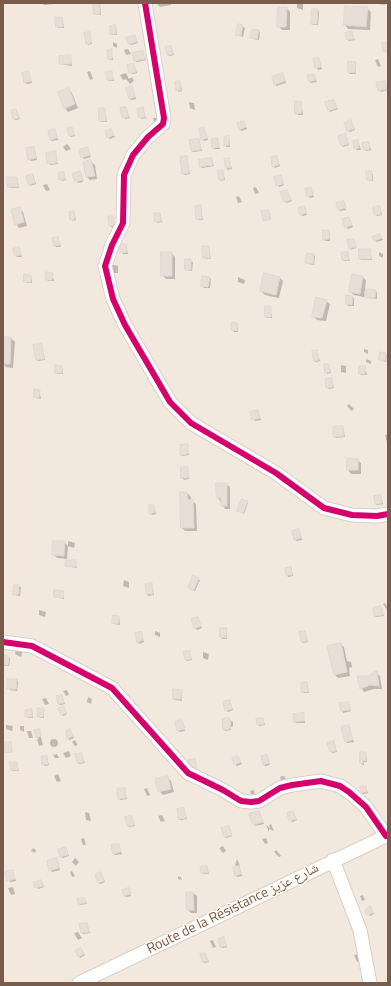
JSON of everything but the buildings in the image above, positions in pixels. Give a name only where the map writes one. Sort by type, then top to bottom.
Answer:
[{"type":"street","points":[[145,3],[164,118],[163,124],[148,137],[133,155],[124,175],[123,223],[112,245],[105,266],[106,278],[116,306],[170,402],[190,422],[276,473],[324,508],[352,515],[377,516],[388,514]]},
{"type":"street","points":[[3,642],[32,646],[112,688],[188,773],[241,800],[251,802],[259,801],[280,788],[292,784],[321,781],[340,786],[348,792],[366,807],[387,835]]},
{"type":"street","name":"Route de la Résistance شارع عزيز","points":[[79,983],[387,835]]},
{"type":"street","points":[[333,860],[360,930],[370,983]]},
{"type":"shaded area","points":[[3,3],[388,3],[388,983],[3,983]]},
{"type":"cycle path","points":[[145,3],[164,118],[163,124],[148,137],[133,155],[124,175],[123,223],[112,245],[105,266],[113,299],[125,325],[170,402],[191,423],[276,473],[324,508],[352,515],[377,516],[388,514]]},
{"type":"cycle path","points":[[3,642],[32,646],[112,688],[188,773],[223,790],[241,801],[259,801],[280,788],[321,781],[340,786],[349,792],[366,807],[386,836]]}]
